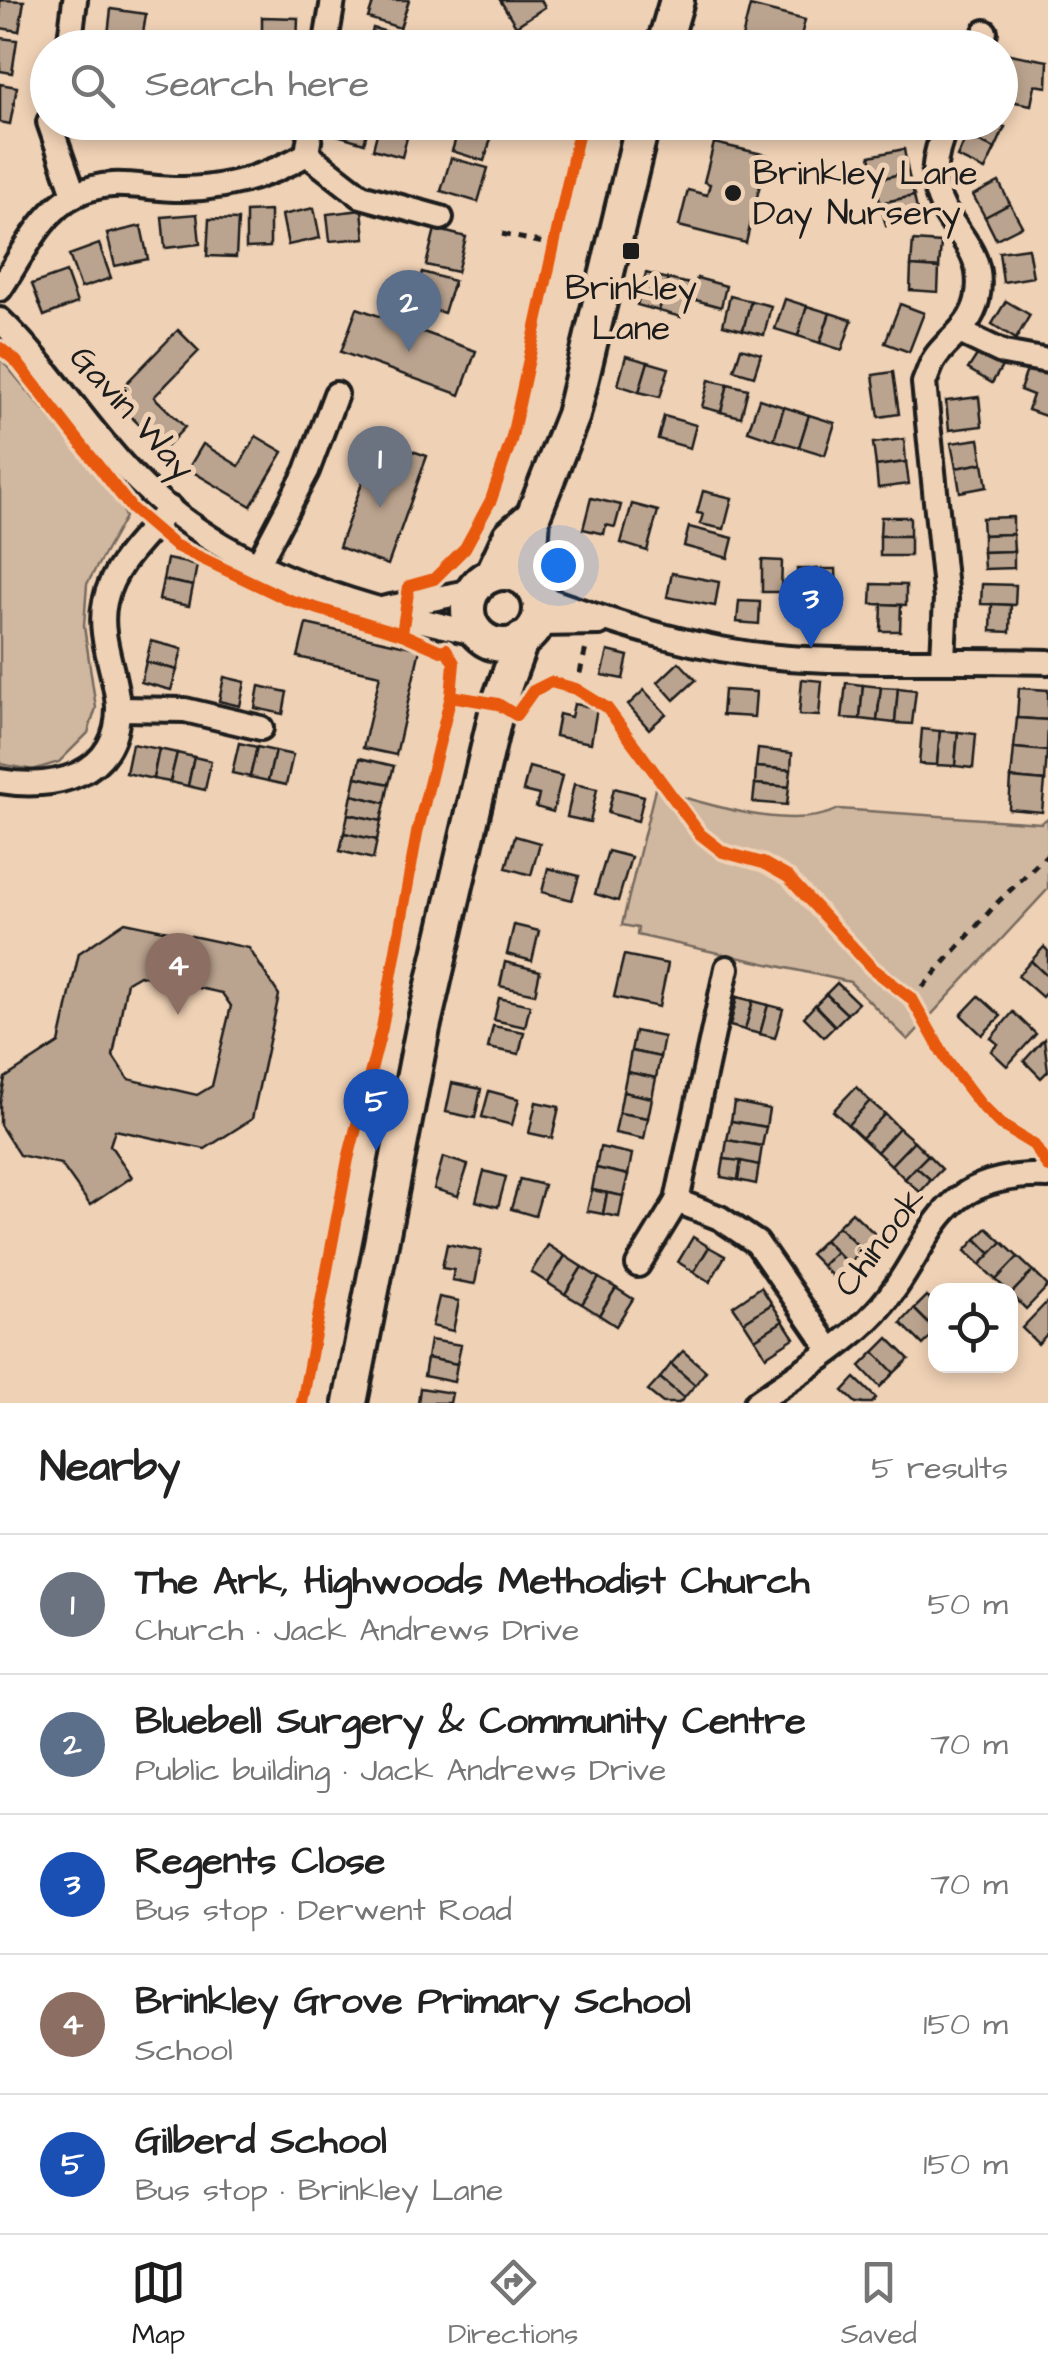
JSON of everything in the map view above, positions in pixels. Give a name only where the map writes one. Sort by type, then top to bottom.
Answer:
[{"type":"street","points":[[72,30],[76,0]]},
{"type":"street","points":[[328,30],[333,0]]},
{"type":"street","points":[[669,30],[678,0]]},
{"type":"street","points":[[55,140],[74,194]]},
{"type":"street","points":[[307,154],[309,140]]},
{"type":"street","points":[[350,1403],[408,1098],[498,704],[531,610],[533,516],[572,415],[639,140]]},
{"type":"street","points":[[940,140],[931,176],[936,198],[962,235],[976,270],[977,300],[962,332],[935,356],[924,383],[946,599],[942,658]]},
{"type":"street","points":[[0,289],[40,228],[74,194],[116,182],[183,189],[269,176],[307,154]]},
{"type":"street","points":[[307,154],[361,196],[441,218]]},
{"type":"street","name":"Gavin Way","points":[[0,320],[130,474],[170,508],[258,566],[327,594],[481,636]]},
{"type":"street","points":[[962,332],[1004,353],[1048,361]]},
{"type":"street","points":[[258,566],[307,470],[336,394]]},
{"type":"street","points":[[0,781],[58,785],[85,772],[113,732],[118,709],[104,605],[112,579],[170,508]]},
{"type":"street","points":[[498,704],[481,636],[468,614],[510,536],[533,516]]},
{"type":"street","points":[[386,608],[511,573],[531,610]]},
{"type":"street","points":[[531,610],[788,658],[1048,662]]},
{"type":"street","points":[[481,636],[510,644],[531,610]]},
{"type":"street","points":[[118,709],[185,710],[261,728]]},
{"type":"street","points":[[638,1265],[677,1201],[727,968]]},
{"type":"street","name":"Chinook","points":[[756,1403],[870,1319],[928,1229],[950,1204],[1014,1175],[1048,1176]]},
{"type":"street","name":"Chinook","points":[[677,1201],[720,1218],[757,1243],[830,1349]]},
{"type":"path","points":[[502,234],[552,250],[558,226]]},
{"type":"path","points":[[591,698],[570,687],[602,623]]},
{"type":"path","points":[[921,1014],[907,995],[1048,854]]},
{"type":"shaded area","points":[[0,358],[119,500],[125,517],[87,584],[84,626],[96,708],[88,733],[59,762],[33,770],[0,764]]},
{"type":"shaded area","points":[[655,789],[772,817],[819,816],[839,809],[1041,823],[1048,818],[1048,889],[908,1040],[850,982],[637,935],[638,928],[622,925]]},
{"type":"building","points":[[0,0],[24,1],[19,31],[0,28]]},
{"type":"building","points":[[374,0],[409,0],[400,28],[368,18]]},
{"type":"building","points":[[500,0],[541,0],[545,7],[516,26]]},
{"type":"building","points":[[750,6],[805,20],[802,30],[744,30]]},
{"type":"building","points":[[111,9],[146,14],[144,30],[109,30]]},
{"type":"building","points":[[262,17],[298,18],[298,30],[262,30]]},
{"type":"building","points":[[0,38],[17,40],[12,73],[0,71]]},
{"type":"building","points":[[1018,56],[1048,61],[1047,87],[1035,85],[1031,105],[1018,102]]},
{"type":"building","points":[[0,84],[17,87],[10,124],[0,122]]},
{"type":"building","points":[[375,140],[406,140],[402,157],[373,149]]},
{"type":"building","points":[[455,140],[491,140],[484,161],[452,151]]},
{"type":"building","points":[[965,140],[976,140],[995,149],[985,170],[957,157]]},
{"type":"building","points":[[976,140],[999,140],[995,149]]},
{"type":"building","name":"Brinkley Lane Day Nursery","points":[[714,143],[767,155],[746,243],[679,226],[688,190],[707,195],[710,184],[704,182]]},
{"type":"building","points":[[904,149],[908,172],[876,180],[870,156]]},
{"type":"building","points":[[451,158],[488,168],[478,202],[441,191]]},
{"type":"building","points":[[908,172],[914,196],[880,203],[876,180]]},
{"type":"building","points":[[999,182],[1010,204],[985,217],[973,195]]},
{"type":"building","points":[[914,196],[919,219],[886,226],[880,203]]},
{"type":"building","points":[[1010,204],[1022,226],[996,239],[985,217]]},
{"type":"building","points":[[314,208],[320,238],[288,245],[282,215]]},
{"type":"building","points":[[362,210],[365,238],[330,241],[327,214]]},
{"type":"building","points":[[270,211],[270,247],[246,248],[246,212]]},
{"type":"building","points":[[197,214],[200,244],[165,248],[162,217]]},
{"type":"building","points":[[209,219],[238,220],[236,257],[207,256]]},
{"type":"building","points":[[141,226],[148,259],[115,266],[107,234]]},
{"type":"building","points":[[435,229],[466,237],[457,272],[426,265]]},
{"type":"building","points":[[913,241],[941,243],[939,268],[911,266]]},
{"type":"building","points":[[99,244],[111,278],[81,288],[69,255]]},
{"type":"building","points":[[1028,248],[1033,277],[1003,282],[999,252]]},
{"type":"building","points":[[911,266],[939,268],[938,292],[910,290]]},
{"type":"building","points":[[66,272],[77,303],[44,316],[32,284]]},
{"type":"building","points":[[422,272],[454,281],[444,313],[412,304]]},
{"type":"building","points":[[646,273],[668,279],[659,311],[637,305]]},
{"type":"building","points":[[697,278],[726,286],[721,307],[692,299]]},
{"type":"building","points":[[668,279],[690,284],[681,317],[659,311]]},
{"type":"building","points":[[730,296],[751,301],[743,330],[723,325]]},
{"type":"building","points":[[785,299],[807,306],[798,336],[775,329]]},
{"type":"building","points":[[751,301],[771,306],[764,335],[743,330]]},
{"type":"building","points":[[1006,301],[1030,315],[1016,339],[992,324]]},
{"type":"building","points":[[900,304],[924,313],[909,352],[885,343]]},
{"type":"building","points":[[807,306],[830,313],[820,343],[798,336]]},
{"type":"building","points":[[357,308],[476,351],[460,395],[341,352]]},
{"type":"building","points":[[830,313],[852,320],[842,350],[820,343]]},
{"type":"building","points":[[178,330],[199,351],[154,397],[185,427],[164,449],[112,398]]},
{"type":"building","points":[[741,348],[761,354],[754,376],[734,370]]},
{"type":"building","points":[[979,352],[1003,365],[992,383],[968,369]]},
{"type":"building","points":[[626,356],[648,362],[639,392],[618,385]]},
{"type":"building","points":[[648,362],[669,368],[660,397],[639,392]]},
{"type":"building","points":[[1028,367],[1048,374],[1048,417],[1028,410],[1033,395],[1020,390]]},
{"type":"building","points":[[893,372],[899,414],[879,417],[873,375]]},
{"type":"building","points":[[709,380],[728,384],[721,412],[702,407]]},
{"type":"building","points":[[728,384],[748,389],[741,417],[721,412]]},
{"type":"building","points":[[979,397],[982,426],[949,430],[946,401]]},
{"type":"building","points":[[759,399],[784,407],[774,440],[748,431]]},
{"type":"building","points":[[784,407],[809,415],[799,447],[774,440]]},
{"type":"building","points":[[809,415],[835,423],[825,455],[799,447]]},
{"type":"building","points":[[664,416],[696,425],[690,448],[658,439]]},
{"type":"building","points":[[256,436],[283,452],[251,506],[188,469],[203,444],[239,466]]},
{"type":"building","points":[[378,439],[427,456],[388,565],[339,547]]},
{"type":"building","points":[[904,439],[906,462],[876,466],[873,443]]},
{"type":"building","points":[[979,439],[983,463],[956,468],[951,443]]},
{"type":"building","points":[[906,462],[909,484],[878,488],[876,466]]},
{"type":"building","points":[[983,463],[987,487],[960,492],[956,468]]},
{"type":"building","points":[[703,491],[732,498],[724,529],[700,524],[703,514],[697,513]]},
{"type":"building","points":[[591,498],[621,505],[615,527],[606,525],[604,534],[583,529]]},
{"type":"building","points":[[632,504],[658,511],[647,551],[621,543]]},
{"type":"building","points":[[881,517],[910,517],[910,536],[880,536]]},
{"type":"building","points":[[1013,517],[1013,534],[983,535],[982,518]]},
{"type":"building","points":[[689,527],[733,538],[728,558],[684,546]]},
{"type":"building","points":[[1013,534],[1014,551],[983,552],[983,535]]},
{"type":"building","points":[[880,536],[910,536],[910,556],[880,556]]},
{"type":"building","points":[[1014,551],[1014,568],[984,569],[983,552]]},
{"type":"building","points":[[167,559],[197,565],[193,586],[163,580]]},
{"type":"building","points":[[762,560],[782,561],[781,592],[762,592]]},
{"type":"building","points":[[797,569],[817,569],[817,601],[797,601]]},
{"type":"building","points":[[817,569],[836,569],[837,601],[817,601]]},
{"type":"building","points":[[672,573],[719,582],[715,606],[667,597]]},
{"type":"building","points":[[163,580],[193,586],[189,606],[159,600]]},
{"type":"building","points":[[872,584],[906,585],[906,605],[871,604]]},
{"type":"building","points":[[982,584],[1016,585],[1015,605],[981,604]]},
{"type":"building","points":[[739,601],[760,602],[759,624],[737,622]]},
{"type":"building","points":[[882,604],[901,605],[900,631],[881,631]]},
{"type":"building","points":[[992,604],[1011,605],[1010,632],[991,631]]},
{"type":"building","points":[[306,624],[420,649],[396,755],[363,748],[380,675],[298,657]]},
{"type":"building","points":[[151,641],[182,649],[177,670],[146,662]]},
{"type":"building","points":[[608,651],[628,656],[623,679],[602,675]]},
{"type":"building","points":[[146,662],[177,670],[171,690],[141,682]]},
{"type":"building","points":[[679,662],[696,680],[674,700],[658,682]]},
{"type":"building","points":[[224,677],[245,682],[240,706],[219,701]]},
{"type":"building","points":[[802,679],[822,681],[819,716],[799,715]]},
{"type":"building","points":[[846,683],[863,685],[860,719],[842,718]]},
{"type":"building","points":[[863,685],[881,687],[877,721],[860,719]]},
{"type":"building","points":[[259,686],[287,692],[283,714],[255,708]]},
{"type":"building","points":[[881,687],[898,688],[895,723],[877,721]]},
{"type":"building","points":[[898,688],[916,690],[912,724],[895,723]]},
{"type":"building","points":[[1019,688],[1048,690],[1048,720],[1017,718]]},
{"type":"building","points":[[644,690],[666,714],[649,729],[628,705]]},
{"type":"building","points":[[724,690],[756,692],[754,717],[722,715]]},
{"type":"building","points":[[574,704],[597,708],[591,743],[555,736],[559,714],[571,717]]},
{"type":"building","points":[[1017,718],[1048,720],[1047,751],[1014,748]]},
{"type":"building","points":[[922,729],[940,731],[937,765],[919,764]]},
{"type":"building","points":[[940,731],[958,732],[955,766],[937,765]]},
{"type":"building","points":[[958,732],[976,734],[973,768],[955,766]]},
{"type":"building","points":[[239,743],[257,747],[250,777],[232,773]]},
{"type":"building","points":[[132,744],[159,749],[153,779],[126,773]]},
{"type":"building","points":[[257,747],[275,751],[268,781],[250,777]]},
{"type":"building","points":[[1014,748],[1047,751],[1045,781],[1011,778]]},
{"type":"building","points":[[159,749],[177,753],[170,782],[153,779]]},
{"type":"building","points":[[758,749],[792,753],[791,770],[756,767]]},
{"type":"building","points":[[275,751],[293,755],[286,785],[268,781]]},
{"type":"building","points":[[177,753],[194,757],[188,786],[170,782]]},
{"type":"building","points":[[194,757],[211,761],[205,790],[188,786]]},
{"type":"building","points":[[360,758],[394,766],[389,784],[356,777]]},
{"type":"building","points":[[529,767],[562,776],[553,812],[536,807],[539,795],[523,791]]},
{"type":"building","points":[[756,767],[791,770],[789,787],[755,784]]},
{"type":"building","points":[[356,777],[389,784],[385,803],[352,795]]},
{"type":"building","points":[[1011,778],[1045,781],[1042,812],[1009,809]]},
{"type":"building","points":[[574,784],[597,789],[590,822],[567,817]]},
{"type":"building","points":[[755,784],[789,787],[787,805],[753,802]]},
{"type":"building","points":[[614,788],[644,796],[638,821],[608,813]]},
{"type":"building","points":[[352,795],[385,803],[381,821],[348,814]]},
{"type":"building","points":[[348,814],[381,821],[377,840],[344,833]]},
{"type":"building","points":[[344,833],[377,840],[373,859],[340,851]]},
{"type":"building","points":[[515,836],[540,843],[531,875],[506,868]]},
{"type":"building","points":[[608,851],[631,857],[618,901],[595,894]]},
{"type":"building","points":[[548,868],[579,876],[572,900],[542,892]]},
{"type":"building","points":[[125,922],[249,948],[279,995],[252,1119],[205,1149],[115,1130],[110,1145],[132,1177],[90,1205],[61,1164],[19,1155],[0,1125],[5,1078],[59,1043],[79,953]],"holes":[[[139,975],[222,993],[231,1006],[212,1086],[197,1095],[128,1079],[113,1056],[127,982]]]},
{"type":"building","points":[[514,925],[539,931],[532,961],[507,954]]},
{"type":"building","points":[[1044,947],[1048,951],[1048,977],[1031,961]]},
{"type":"building","points":[[624,955],[668,964],[659,1007],[614,997]]},
{"type":"building","points":[[1031,961],[1048,977],[1048,990],[1042,997],[1018,976]]},
{"type":"building","points":[[505,962],[540,971],[535,994],[500,986]]},
{"type":"building","points":[[837,983],[858,1003],[847,1014],[826,994]]},
{"type":"building","points":[[826,994],[847,1014],[835,1026],[815,1005]]},
{"type":"building","points":[[979,996],[1001,1016],[982,1035],[961,1015]]},
{"type":"building","points":[[737,997],[753,1001],[745,1030],[730,1026]]},
{"type":"building","points":[[499,998],[530,1005],[525,1027],[494,1020]]},
{"type":"building","points":[[753,1001],[768,1005],[760,1034],[745,1030]]},
{"type":"building","points":[[768,1005],[783,1009],[775,1038],[760,1034]]},
{"type":"building","points":[[815,1005],[835,1026],[824,1037],[804,1017]]},
{"type":"building","points":[[1013,1012],[1036,1034],[1007,1066],[991,1051],[998,1044],[991,1038]]},
{"type":"building","points":[[493,1026],[524,1032],[519,1054],[488,1048]]},
{"type":"building","points":[[635,1031],[664,1037],[660,1057],[631,1051]]},
{"type":"building","points":[[1044,1039],[1048,1071],[1041,1078],[1024,1061]]},
{"type":"building","points":[[631,1051],[660,1057],[656,1078],[627,1072]]},
{"type":"building","points":[[627,1072],[656,1078],[652,1098],[623,1092]]},
{"type":"building","points":[[452,1083],[481,1089],[475,1118],[446,1112]]},
{"type":"building","points":[[856,1087],[870,1101],[848,1125],[833,1111]]},
{"type":"building","points":[[489,1091],[519,1099],[512,1125],[482,1117]]},
{"type":"building","points":[[623,1092],[652,1098],[648,1118],[619,1113]]},
{"type":"building","points":[[870,1101],[885,1114],[862,1138],[848,1125]]},
{"type":"building","points":[[536,1102],[559,1107],[552,1138],[529,1133]]},
{"type":"building","points":[[734,1102],[769,1109],[766,1127],[731,1121]]},
{"type":"building","points":[[619,1113],[648,1118],[644,1139],[615,1133]]},
{"type":"building","points":[[885,1114],[899,1128],[877,1152],[862,1138]]},
{"type":"building","points":[[731,1121],[766,1127],[762,1146],[727,1140]]},
{"type":"building","points":[[899,1128],[914,1141],[891,1165],[877,1152]]},
{"type":"building","points":[[727,1140],[762,1146],[759,1165],[724,1159]]},
{"type":"building","points":[[914,1141],[928,1155],[905,1179],[891,1165]]},
{"type":"building","points":[[600,1147],[632,1154],[628,1175],[596,1168]]},
{"type":"building","points":[[928,1155],[942,1169],[931,1180],[916,1167]]},
{"type":"building","points":[[443,1157],[468,1165],[458,1196],[434,1189]]},
{"type":"building","points":[[724,1159],[741,1161],[738,1180],[721,1177]]},
{"type":"building","points":[[741,1161],[759,1165],[756,1184],[738,1180]]},
{"type":"building","points":[[916,1167],[931,1180],[920,1192],[905,1179]]},
{"type":"building","points":[[596,1168],[628,1175],[623,1196],[592,1190]]},
{"type":"building","points":[[484,1171],[506,1177],[498,1207],[476,1201]]},
{"type":"building","points":[[520,1179],[544,1185],[535,1216],[511,1209]]},
{"type":"building","points":[[592,1190],[607,1193],[603,1214],[587,1211]]},
{"type":"building","points":[[607,1193],[623,1196],[619,1217],[603,1214]]},
{"type":"building","points":[[852,1212],[876,1235],[862,1250],[838,1226]]},
{"type":"building","points":[[838,1226],[862,1250],[848,1264],[824,1240]]},
{"type":"building","points":[[987,1228],[1002,1242],[991,1254],[976,1239]]},
{"type":"building","points":[[693,1237],[709,1247],[694,1272],[678,1262]]},
{"type":"building","points":[[976,1239],[991,1254],[980,1265],[965,1251]]},
{"type":"building","points":[[824,1240],[836,1252],[822,1266],[810,1254]]},
{"type":"building","points":[[1002,1242],[1018,1257],[996,1280],[980,1265]]},
{"type":"building","points":[[447,1244],[481,1251],[475,1284],[452,1280],[454,1270],[442,1268]]},
{"type":"building","points":[[548,1245],[565,1256],[548,1283],[531,1272]]},
{"type":"building","points":[[709,1247],[725,1256],[710,1282],[694,1272]]},
{"type":"building","points":[[836,1252],[848,1264],[834,1278],[822,1266]]},
{"type":"building","points":[[565,1256],[582,1267],[565,1294],[548,1283]]},
{"type":"building","points":[[1018,1257],[1033,1271],[1018,1287],[1018,1283],[996,1280]]},
{"type":"building","points":[[582,1267],[599,1278],[582,1304],[565,1294]]},
{"type":"building","points":[[1033,1271],[1048,1286],[1026,1309],[1018,1301],[1018,1287]]},
{"type":"building","points":[[599,1278],[616,1288],[599,1315],[582,1304]]},
{"type":"building","points":[[761,1287],[772,1304],[744,1322],[733,1306]]},
{"type":"building","points":[[616,1288],[633,1299],[616,1326],[599,1315]]},
{"type":"building","points":[[439,1297],[459,1301],[453,1331],[432,1326]]},
{"type":"building","points":[[928,1297],[928,1323],[914,1309]]},
{"type":"building","points":[[1048,1301],[1048,1333],[1038,1344],[1022,1328]]},
{"type":"building","points":[[772,1304],[783,1321],[755,1339],[744,1322]]},
{"type":"building","points":[[914,1309],[928,1323],[928,1340],[923,1345],[901,1323]]},
{"type":"building","points":[[783,1321],[794,1338],[766,1356],[755,1339]]},
{"type":"building","points":[[888,1338],[909,1359],[894,1373],[874,1352]]},
{"type":"building","points":[[430,1340],[461,1345],[457,1364],[427,1358]]},
{"type":"building","points":[[683,1351],[706,1371],[695,1385],[671,1364]]},
{"type":"building","points":[[874,1352],[894,1373],[880,1387],[860,1366]]},
{"type":"building","points":[[427,1358],[457,1364],[454,1382],[424,1376]]},
{"type":"building","points":[[671,1364],[695,1385],[684,1398],[660,1378]]},
{"type":"building","points":[[660,1378],[684,1398],[679,1403],[663,1403],[648,1391]]},
{"type":"building","points":[[855,1378],[876,1398],[872,1403],[856,1403],[843,1391]]},
{"type":"building","points":[[420,1388],[452,1393],[450,1403],[418,1403]]},
{"type":"cycle path","points":[[302,1403],[348,1159],[382,1028],[417,833],[451,696],[454,663],[446,649],[441,651],[402,634],[409,586],[434,579],[465,548],[491,500],[511,441],[577,140]]},
{"type":"cycle path","points":[[0,348],[16,361],[132,509],[174,545],[289,600],[402,634]]},
{"type":"cycle path","points":[[451,696],[498,704],[516,715],[533,691],[551,682],[576,689],[607,708],[700,834],[723,852],[763,863],[788,877],[872,968],[912,999],[947,1061],[980,1104],[1000,1124],[1034,1145],[1048,1167]]},
{"type":"place","name":"Brinkley Lane Day Nursery","points":[[733,193]]},
{"type":"place","name":"Brinkley Lane","points":[[631,251]]},
{"type":"place","name":"Bluebell Surgery & Community Centre","points":[[409,352]]},
{"type":"place","name":"The Ark, Highwoods Methodist Church","points":[[380,508]]},
{"type":"place","name":"Regents Close","points":[[811,648]]},
{"type":"place","name":"Brinkley Grove Primary School","points":[[178,1015]]},
{"type":"place","name":"Gilberd School","points":[[376,1151]]}]
